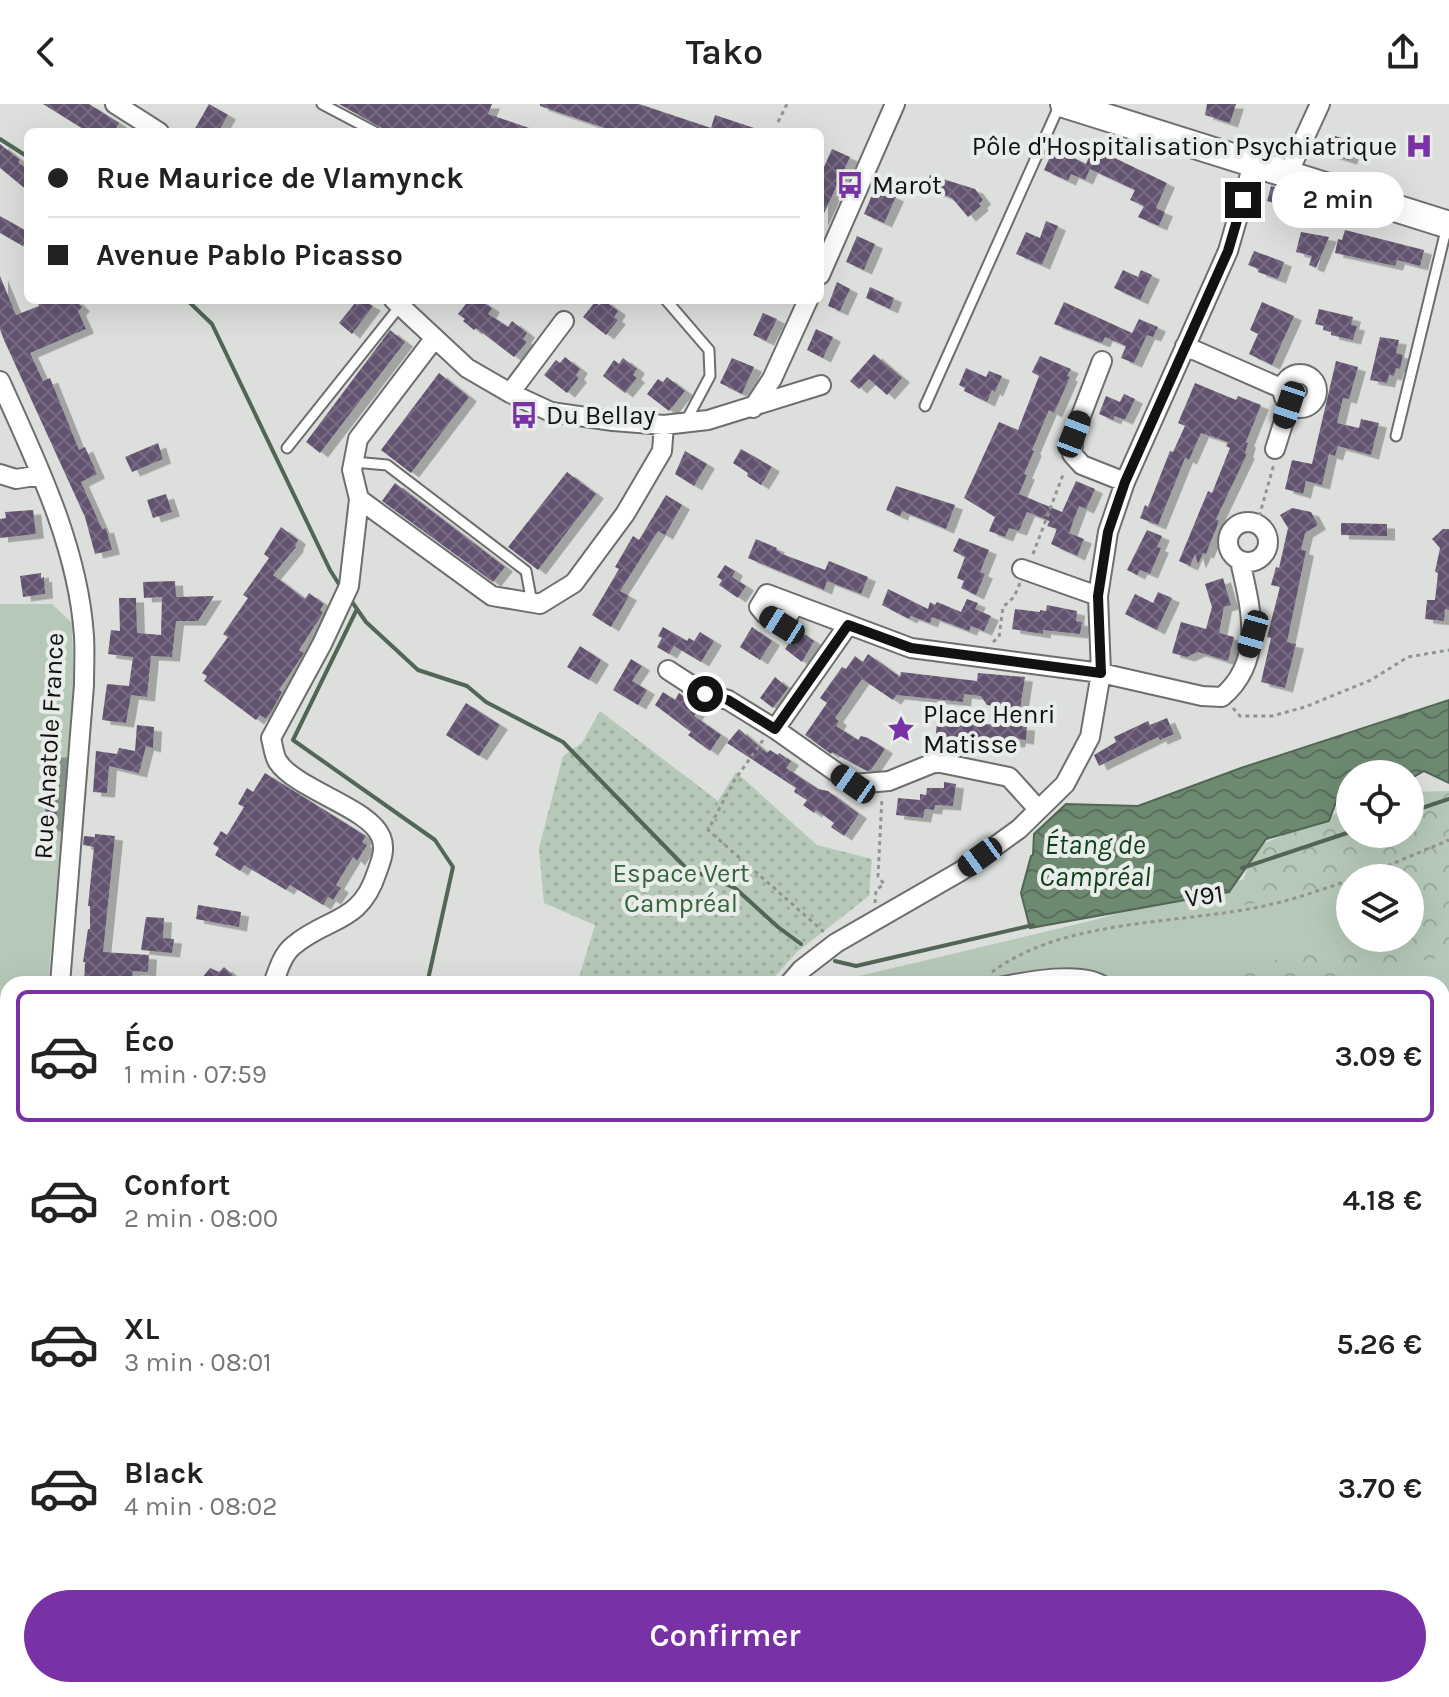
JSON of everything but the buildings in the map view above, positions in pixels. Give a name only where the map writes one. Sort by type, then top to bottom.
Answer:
[{"type":"main road","points":[[1062,104],[1448,225]]},
{"type":"street","points":[[115,104],[153,128]]},
{"type":"street","points":[[824,266],[895,104]]},
{"type":"street","points":[[1287,176],[1320,104]]},
{"type":"street","points":[[801,976],[836,943],[961,871],[1019,829],[1065,784],[1090,737],[1101,673],[1098,596],[1108,532],[1125,482],[1228,251],[1253,164]]},
{"type":"street","points":[[398,304],[467,368],[551,412],[613,421],[664,425],[685,423],[753,408],[821,385]]},
{"type":"street","points":[[753,408],[772,379],[806,304]]},
{"type":"street","points":[[510,393],[564,321]]},
{"type":"street","points":[[276,976],[292,946],[354,911],[366,899],[384,851],[381,835],[368,821],[292,775],[277,761],[271,738],[345,594],[359,499],[352,470],[358,439],[434,339]]},
{"type":"street","points":[[1185,346],[1286,397],[1275,449]]},
{"type":"street","points":[[1102,361],[1074,434],[1072,454],[1082,465],[1125,482]]},
{"type":"street","name":"Rue Anatole France","points":[[1,383],[41,475],[73,573],[84,635],[84,685],[61,976]]},
{"type":"street","points":[[359,499],[492,596],[540,604],[574,583],[625,514],[662,451],[664,425]]},
{"type":"street","points":[[0,474],[16,479],[41,475]]},
{"type":"street","points":[[1241,523],[1257,524],[1268,537],[1268,550],[1253,562],[1240,561],[1228,545],[1230,532],[1241,523]]},
{"type":"street","points":[[795,605],[911,648],[1101,673],[1202,696],[1222,697],[1238,683],[1253,634],[1251,609],[1240,561]]},
{"type":"street","points":[[1024,570],[1098,596]]},
{"type":"street","points":[[773,728],[848,625]]},
{"type":"street","points":[[668,670],[705,694],[728,700],[853,784],[883,782],[936,762],[1009,777],[1038,809]]},
{"type":"lane","points":[[322,104],[367,128]]},
{"type":"lane","points":[[925,406],[1062,104]]},
{"type":"lane","points":[[1396,436],[1448,225]]},
{"type":"lane","points":[[287,448],[396,304]]},
{"type":"lane","points":[[669,304],[709,350],[710,376],[685,423]]},
{"type":"lane","points":[[354,462],[387,465],[526,571],[532,603]]},
{"type":"lane","points":[[1030,976],[1060,973],[1084,976]]},
{"type":"path","points":[[778,122],[787,104]]},
{"type":"path","points":[[1257,524],[1276,456],[1275,449]]},
{"type":"path","points":[[977,656],[999,637],[1003,607],[1014,597],[1072,454]]},
{"type":"path","points":[[1222,697],[1240,716],[1272,716],[1305,707],[1371,680],[1408,657],[1449,650]]},
{"type":"path","points":[[773,728],[734,781],[708,830],[836,943]]},
{"type":"path","points":[[874,919],[876,890],[884,884],[878,876],[883,782]]},
{"type":"path","points":[[1392,864],[1449,840]]},
{"type":"path","name":"V91","points":[[991,976],[995,969],[1033,950],[1077,935],[1267,906],[1336,884]]},
{"type":"green space","points":[[0,604],[52,604],[72,623],[74,696],[49,976],[0,976]]},
{"type":"green space","name":"Espace Vert Campréal","points":[[600,711],[718,801],[736,772],[817,845],[872,859],[869,896],[797,952],[775,976],[579,976],[595,925],[544,903],[539,848],[563,756],[582,743]]},
{"type":"green space","points":[[1449,791],[1449,940],[1441,957],[1349,976],[1218,976],[1336,943],[1336,952],[1424,952],[1424,864],[1336,864],[1336,893],[1234,906],[1255,847],[1336,814],[1336,848],[1424,848],[1424,792]]},
{"type":"green space","points":[[1449,824],[1449,976],[860,976],[1094,920],[1360,848],[1424,848],[1424,831]]},
{"type":"water","name":"Étang de Campréal","points":[[1449,700],[1449,783],[1424,771],[1424,760],[1336,760],[1336,802],[1329,821],[1266,839],[1229,892],[1030,928],[1021,893],[1033,855],[1034,834],[1066,804],[1138,806],[1241,768]]},
{"type":"waterway","points":[[0,139],[24,154]]},
{"type":"waterway","points":[[191,304],[212,324],[330,570],[342,589]]},
{"type":"waterway","points":[[350,599],[366,622],[418,670],[467,686],[486,702],[563,742],[686,868],[735,888],[801,944]]},
{"type":"waterway","points":[[357,609],[293,740],[435,840],[453,867],[429,976]]},
{"type":"waterway","points":[[1424,807],[1449,799]]},
{"type":"waterway","points":[[1242,868],[1336,837]]},
{"type":"waterway","points":[[835,961],[856,966],[1033,925]]},
{"type":"place","name":"Pôle d'Hospitalisation Psychiatrique","points":[[1419,146]]},
{"type":"place","name":"Marot","points":[[850,185]]},
{"type":"place","name":"Du Bellay","points":[[524,415]]},
{"type":"place","name":"Place Henri Matisse","points":[[901,729]]},
{"type":"route","points":[[705,694],[728,700],[775,729],[848,625],[911,648],[1101,673],[1098,596],[1108,532],[1125,482],[1228,251],[1243,200]]}]
